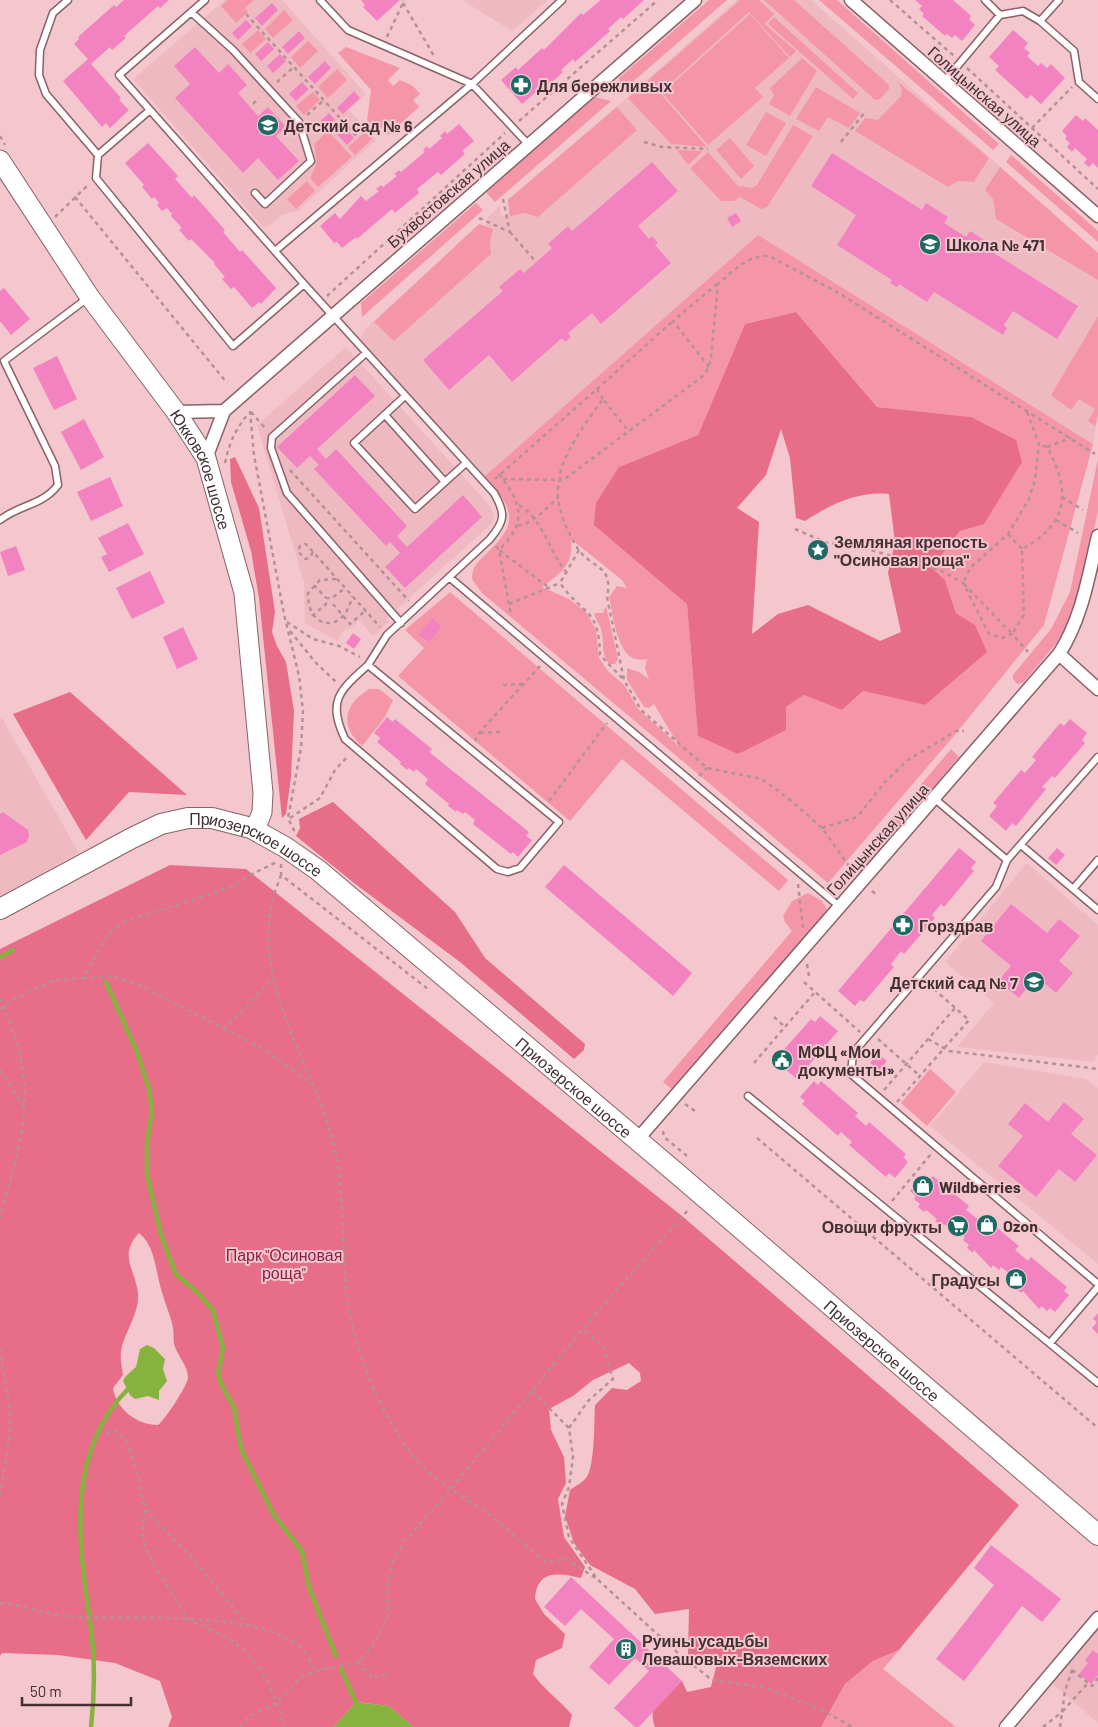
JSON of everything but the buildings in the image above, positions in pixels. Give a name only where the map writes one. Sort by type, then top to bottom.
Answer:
[{"type":"main road","name":"Юкковское шоссе","points":[[0,160],[43,230],[89,296],[176,412],[206,458],[244,593],[263,793],[262,812],[255,830]]},
{"type":"main road","name":"Приозерское шоссе","points":[[0,909],[161,824],[188,818],[212,818],[255,830],[285,846],[318,870],[638,1140],[1098,1535]]},
{"type":"street","name":"Бухвостовская улица","points":[[206,458],[224,411],[695,0]]},
{"type":"street","name":"Голицынская улица","points":[[851,0],[1098,216]]},
{"type":"street","points":[[176,412],[224,411]]},
{"type":"street","name":"Голицынская улица","points":[[638,1140],[839,906],[863,883],[1059,654],[1072,633],[1080,611],[1098,536]]},
{"type":"street","points":[[1059,654],[1098,689]]},
{"type":"street","points":[[1006,1727],[1098,1618]]},
{"type":"lane","points":[[68,0],[53,14],[40,50],[39,75],[46,94],[98,154]]},
{"type":"lane","points":[[205,0],[119,75],[320,302],[334,315],[366,353],[488,486],[503,509],[501,526],[490,539],[387,635],[368,665],[342,688],[335,706],[337,722],[345,740],[497,869],[508,872],[520,868],[559,822],[368,665]]},
{"type":"lane","points":[[320,0],[348,30],[472,84],[511,128],[528,144]]},
{"type":"lane","points":[[275,251],[472,84],[562,0]]},
{"type":"lane","points":[[985,0],[1000,15]]},
{"type":"lane","points":[[1040,21],[1059,0]]},
{"type":"lane","points":[[944,82],[1000,15],[1023,11],[1040,21],[1074,51],[1080,82],[1098,99]]},
{"type":"lane","points":[[192,12],[233,50],[299,122],[311,161],[265,204],[255,193]]},
{"type":"lane","points":[[150,110],[98,154],[96,178],[234,346],[304,284]]},
{"type":"lane","points":[[0,520],[7,514],[49,497],[58,485],[55,466],[4,361],[89,296]]},
{"type":"lane","points":[[366,353],[272,437],[270,448],[287,493],[401,623]]},
{"type":"lane","points":[[405,396],[354,443],[414,509],[466,463]]},
{"type":"lane","points":[[385,415],[445,482]]},
{"type":"lane","points":[[449,577],[839,906]]},
{"type":"lane","points":[[1050,1343],[1098,1286],[851,1074],[853,1053],[996,887],[1007,860],[1098,757]]},
{"type":"lane","points":[[935,799],[1007,860]]},
{"type":"lane","points":[[1021,845],[1098,910]]},
{"type":"lane","points":[[1073,889],[1098,860]]},
{"type":"lane","points":[[748,1096],[1098,1383]]},
{"type":"path","points":[[320,302],[511,128],[658,0]]},
{"type":"path","points":[[890,0],[961,62],[1098,189]]},
{"type":"path","points":[[386,39],[403,1]]},
{"type":"path","points":[[403,1],[435,58]]},
{"type":"path","points":[[246,14],[295,66],[358,138]]},
{"type":"path","points":[[954,56],[960,49]]},
{"type":"path","points":[[269,89],[295,66]]},
{"type":"path","points":[[1032,128],[1071,87],[1080,82]]},
{"type":"path","points":[[253,104],[259,98]]},
{"type":"path","points":[[299,122],[324,99]]},
{"type":"path","points":[[841,142],[865,112]]},
{"type":"path","points":[[644,142],[662,147],[708,149]]},
{"type":"path","points":[[43,230],[96,178]]},
{"type":"path","points":[[75,197],[227,383]]},
{"type":"path","points":[[503,198],[510,232]]},
{"type":"path","points":[[479,218],[510,232],[536,262]]},
{"type":"path","points":[[488,486],[673,321],[746,261],[758,256],[770,256],[837,292],[1095,454]]},
{"type":"path","points":[[503,479],[560,480],[566,478],[703,376],[709,367],[718,284]]},
{"type":"path","points":[[673,321],[709,367]]},
{"type":"path","points":[[598,388],[603,399],[629,432]]},
{"type":"path","points":[[603,399],[585,422],[559,473],[558,498],[564,519],[579,550],[604,570],[610,586],[607,597],[624,680]]},
{"type":"path","points":[[250,411],[272,437]]},
{"type":"path","points":[[224,466],[228,446],[237,428],[250,411]]},
{"type":"path","points":[[250,411],[254,456],[287,628],[295,654],[303,712],[301,748],[288,818],[294,830],[292,837]]},
{"type":"path","points":[[963,583],[977,561],[1008,534],[1029,499],[1035,480],[1039,444],[1026,411]]},
{"type":"path","points":[[1039,444],[1047,447],[1071,438]]},
{"type":"path","points":[[1022,549],[1049,531],[1061,509],[1063,486],[1047,447]]},
{"type":"path","points":[[290,469],[410,602]]},
{"type":"path","points":[[1062,497],[1083,510]]},
{"type":"path","points":[[518,526],[527,524],[536,518],[558,498]]},
{"type":"path","points":[[517,504],[536,518],[558,561],[566,572]]},
{"type":"path","points":[[1056,520],[1078,533]]},
{"type":"path","points":[[795,529],[827,544],[867,549],[938,569],[963,583],[1028,652]]},
{"type":"path","points":[[963,583],[989,634],[1003,638],[1012,634],[1024,616],[1022,549],[1008,534]]},
{"type":"path","points":[[490,539],[499,550],[547,586]]},
{"type":"path","points":[[313,552],[309,558],[304,559],[298,551],[300,546],[306,544],[387,635]]},
{"type":"path","points":[[499,550],[511,616],[507,626]]},
{"type":"path","points":[[509,604],[547,586],[560,583],[579,550]]},
{"type":"path","points":[[338,580],[320,580],[314,584],[308,593],[307,606],[312,616],[322,622],[332,623],[344,618],[350,607],[352,596]]},
{"type":"path","points":[[560,583],[569,596],[592,615],[600,636],[600,655],[624,680],[642,710],[671,739],[707,768],[762,779],[822,828],[847,865],[878,896]]},
{"type":"path","points":[[314,584],[326,598],[326,604]]},
{"type":"path","points":[[326,598],[332,598],[345,588]]},
{"type":"path","points":[[332,598],[333,604],[350,624],[365,610]]},
{"type":"path","points":[[312,616],[326,604],[333,604]]},
{"type":"path","points":[[286,622],[312,639],[339,646],[359,655],[368,665]]},
{"type":"path","points":[[287,628],[316,663],[342,688]]},
{"type":"path","points":[[474,743],[479,733],[541,665]]},
{"type":"path","points":[[503,685],[524,684]]},
{"type":"path","points":[[547,804],[608,722]]},
{"type":"path","points":[[822,828],[857,817],[885,782],[908,760],[956,731],[964,732]]},
{"type":"path","points":[[479,733],[500,732]]},
{"type":"path","points":[[288,818],[320,798],[335,770],[355,749]]},
{"type":"path","points":[[83,978],[109,933],[124,922],[231,887],[254,872],[281,861],[281,875],[270,912],[268,950],[273,977],[293,1039],[322,1105],[337,1161],[346,1289],[363,1363],[383,1408],[411,1454],[450,1489],[486,1512],[547,1563],[566,1558],[597,1579],[679,1654],[712,1680],[767,1688],[822,1710],[852,1727]]},
{"type":"path","points":[[281,875],[428,989]]},
{"type":"path","points":[[0,1009],[54,980],[112,976],[142,986],[262,1048],[313,1085]]},
{"type":"path","points":[[223,1029],[255,998],[273,977]]},
{"type":"path","points":[[891,1109],[969,1020],[919,977]]},
{"type":"path","points":[[804,982],[920,1076]]},
{"type":"path","points":[[754,1064],[815,992]]},
{"type":"path","points":[[0,998],[21,1056],[25,1081],[22,1138],[0,1218]]},
{"type":"path","points":[[878,1098],[955,1008]]},
{"type":"path","points":[[774,1017],[785,1027]]},
{"type":"path","points":[[928,1039],[949,1051],[1098,1069]]},
{"type":"path","points":[[0,1070],[24,1107]]},
{"type":"path","points":[[680,1110],[685,1103],[695,1111]]},
{"type":"path","points":[[662,1130],[664,1136],[687,1156]]},
{"type":"path","points":[[757,1138],[1098,1428]]},
{"type":"path","points":[[886,1208],[936,1148]]},
{"type":"path","points":[[240,1727],[249,1717],[277,1702],[292,1688],[299,1678],[315,1671],[358,1662],[373,1646],[388,1615],[388,1579],[397,1552],[583,1329],[689,1209]]},
{"type":"path","points":[[569,1428],[588,1400],[613,1379],[604,1348],[583,1329]]},
{"type":"path","points":[[0,1349],[10,1412],[10,1434],[0,1495]]},
{"type":"path","points":[[532,1391],[569,1428],[573,1457],[569,1487],[562,1504],[569,1537],[597,1579]]},
{"type":"path","points":[[106,1433],[116,1432],[128,1444],[145,1510],[143,1538],[160,1576],[180,1604],[188,1620],[225,1636],[253,1659],[266,1678],[277,1702],[285,1727]]},
{"type":"path","points":[[145,1510],[189,1554],[247,1624]]},
{"type":"path","points":[[0,1603],[67,1616],[247,1624],[277,1634],[292,1643],[306,1653],[315,1671]]},
{"type":"path","points":[[358,1662],[373,1678],[390,1673]]},
{"type":"path","points":[[1062,1662],[1092,1686],[1098,1678]]},
{"type":"path","points":[[1060,1727],[1065,1691],[1072,1670]]},
{"type":"path","points":[[1043,1727],[1062,1712],[1088,1683]]},
{"type":"shaded area","name":"Детский сад № 6","points":[[225,0],[282,0],[366,94],[349,110],[376,140],[298,211],[282,215],[269,226],[263,227],[133,79]]},
{"type":"shaded area","points":[[228,0],[254,0],[245,8],[248,12],[236,23],[221,6]]},
{"type":"shaded area","points":[[462,0],[548,0],[512,31]]},
{"type":"shaded area","points":[[709,0],[727,0],[621,92],[619,78]]},
{"type":"shaded area","name":"Школа № 471","points":[[737,0],[811,0],[1098,253],[1098,415],[1093,444],[758,235],[485,476],[359,340],[367,327],[480,224],[485,226],[489,220],[487,218],[500,206],[502,217],[509,212],[507,200],[622,102]]},
{"type":"shaded area","points":[[740,0],[759,0],[774,14],[765,24],[796,51],[790,57],[749,12],[660,93],[707,147],[671,144],[628,98]]},
{"type":"shaded area","points":[[764,0],[794,0],[889,85],[889,89],[880,99],[875,100]]},
{"type":"shaded area","points":[[819,0],[837,0],[999,144],[993,150]]},
{"type":"shaded area","points":[[284,10],[293,20],[273,38],[265,29]]},
{"type":"shaded area","points":[[750,14],[789,58],[755,88],[763,97],[708,145],[662,93]]},
{"type":"shaded area","points":[[774,17],[858,93],[853,99],[768,24]]},
{"type":"shaded area","points":[[258,30],[266,39],[250,53],[242,44]]},
{"type":"shaded area","points":[[308,41],[318,51],[300,68],[291,57]]},
{"type":"shaded area","points":[[346,47],[400,68],[388,80],[393,86],[400,80],[413,86],[420,94],[413,100],[419,107],[388,135],[382,127],[377,131],[367,120],[371,90],[338,53]]},
{"type":"shaded area","points":[[802,58],[817,71],[790,116],[769,104],[774,95],[770,88]]},
{"type":"shaded area","points":[[337,69],[347,80],[328,98],[318,87]]},
{"type":"shaded area","points":[[898,82],[989,158],[974,182],[958,181],[948,187],[855,131],[865,118],[878,120],[901,96],[902,89]]},
{"type":"shaded area","points":[[816,87],[860,113],[849,128],[828,117],[819,131],[796,119]]},
{"type":"shaded area","points":[[313,92],[320,100],[304,115],[296,106]]},
{"type":"shaded area","points":[[595,97],[611,101],[495,202],[486,192]]},
{"type":"shaded area","points":[[617,107],[637,130],[538,217],[525,213],[510,216],[508,200]]},
{"type":"shaded area","points":[[766,112],[786,123],[766,156],[746,145]]},
{"type":"shaded area","points":[[793,125],[813,136],[767,207],[761,209],[740,197],[734,201],[721,201],[690,168],[708,152],[738,186],[752,188],[757,185]]},
{"type":"shaded area","points":[[328,131],[352,157],[318,187],[310,178],[317,163],[314,144]]},
{"type":"shaded area","points":[[365,132],[372,139],[355,155],[348,147]]},
{"type":"shaded area","points":[[730,138],[754,166],[741,179],[716,150]]},
{"type":"shaded area","points":[[677,150],[703,151],[688,165]]},
{"type":"shaded area","points":[[1011,155],[1098,231],[1098,242],[1006,162]]},
{"type":"shaded area","points":[[1000,167],[1098,253],[1098,280],[996,219],[993,199],[985,190]]},
{"type":"shaded area","points":[[307,181],[315,191],[296,209],[287,199]]},
{"type":"shaded area","points":[[476,203],[483,210],[362,317],[361,303]]},
{"type":"shaded area","points":[[479,224],[493,229],[490,241],[491,254],[394,341],[374,322]]},
{"type":"shaded area","points":[[758,235],[1093,444],[1044,625],[953,737],[828,883],[482,593],[472,579],[474,569],[504,534],[509,517],[503,499],[485,476]],"holes":[[[796,312],[877,407],[971,417],[960,531],[932,568],[945,580],[956,613],[975,625],[925,705],[863,691],[842,710],[804,695],[786,707],[786,730],[737,753],[698,735],[687,604],[619,467],[698,435],[745,324]],[[571,539],[622,580],[627,588],[617,586],[609,597],[615,628],[623,648],[629,656],[637,659],[647,659],[645,668],[649,679],[639,672],[627,668],[627,680],[644,707],[649,708],[654,704],[679,746],[638,709],[625,686],[608,671],[599,658],[596,630],[586,612],[569,599],[542,587],[565,567],[570,556]]]},
{"type":"shaded area","points":[[1098,316],[1098,415],[1095,426],[1088,421],[1095,409],[1079,399],[1071,410],[1051,395]]},
{"type":"shaded area","points":[[346,347],[490,506],[494,515],[491,524],[387,618],[389,622],[373,636],[359,620],[349,629],[346,627],[337,641],[305,623],[304,582],[257,425]]},
{"type":"shaded area","points":[[1098,459],[1098,511],[1076,608],[1062,636],[1024,682],[1017,684],[1013,679],[1013,675],[1051,629],[1070,592]]},
{"type":"shaded area","points":[[450,592],[788,880],[779,891],[622,759],[570,821],[398,676],[424,648],[405,630]],"holes":[[[433,619],[442,627],[427,643],[418,635]]]},
{"type":"shaded area","points":[[606,606],[618,659],[615,664],[609,664],[606,660],[601,629],[594,613],[603,613]]},
{"type":"shaded area","points":[[369,689],[379,689],[393,700],[385,717],[362,746],[350,730],[347,716],[354,702]]},
{"type":"shaded area","points":[[2,718],[79,853],[0,896],[0,719]]},
{"type":"shaded area","points":[[951,749],[959,757],[861,873],[853,865]]},
{"type":"shaded area","name":"Детский сад № 7","points":[[1027,863],[1098,925],[1098,1054],[1094,1062],[957,1047],[994,1003],[945,962]]},
{"type":"shaded area","points":[[808,893],[822,901],[827,910],[673,1090],[663,1082],[792,931],[783,916],[792,901]]},
{"type":"shaded area","points":[[984,1062],[1086,1079],[1098,1088],[1098,1264],[930,1126]]},
{"type":"shaded area","points":[[930,1069],[956,1092],[927,1126],[901,1103]]},
{"type":"shaded area","points":[[147,1345],[154,1348],[165,1359],[163,1369],[167,1381],[159,1391],[159,1400],[148,1396],[135,1399],[130,1395],[123,1381],[136,1367],[140,1349]]},
{"type":"shaded area","points":[[1098,1618],[1098,1723],[1047,1679]]},
{"type":"shaded area","points":[[899,1650],[883,1669],[956,1727],[821,1727],[845,1684],[873,1661]]},
{"type":"shaded area","points":[[356,1702],[389,1706],[413,1727],[334,1727]]},
{"type":"green space","points":[[796,312],[877,407],[971,417],[1016,440],[1022,462],[984,524],[960,531],[932,568],[945,580],[956,613],[975,625],[987,652],[925,705],[863,691],[842,710],[804,695],[786,707],[786,730],[738,754],[698,736],[687,604],[594,525],[596,503],[619,467],[698,435],[745,324]],"holes":[[[781,429],[790,458],[796,518],[805,521],[835,504],[856,497],[889,494],[895,542],[888,573],[901,632],[880,641],[808,605],[778,614],[752,634],[759,522],[737,508],[766,475]]]},
{"type":"green space","points":[[235,457],[259,508],[275,612],[272,632],[286,662],[294,711],[291,777],[286,814],[282,818],[259,598],[251,551],[231,482],[230,459]]},
{"type":"green space","points":[[70,692],[187,795],[129,792],[86,840],[13,714]]},
{"type":"green space","points":[[333,802],[455,912],[485,958],[585,1044],[584,1050],[574,1059],[460,962],[354,883],[296,836],[300,828],[299,819]]},
{"type":"green space","name":"Парк \"Осиновая роща\"","points":[[170,865],[246,869],[682,1216],[1019,1505],[899,1650],[873,1661],[845,1684],[821,1727],[655,1727],[653,1712],[655,1706],[664,1695],[682,1681],[687,1692],[711,1687],[716,1667],[688,1655],[689,1609],[655,1614],[635,1589],[590,1565],[574,1543],[565,1516],[570,1490],[584,1480],[589,1473],[593,1455],[595,1405],[612,1388],[627,1390],[641,1381],[640,1373],[629,1363],[593,1380],[573,1396],[549,1409],[551,1430],[564,1457],[566,1483],[558,1499],[564,1537],[585,1567],[581,1578],[550,1575],[540,1582],[535,1599],[544,1614],[565,1634],[562,1648],[536,1660],[533,1674],[572,1715],[569,1727],[413,1727],[389,1706],[356,1702],[334,1727],[168,1727],[172,1717],[160,1681],[115,1663],[58,1655],[2,1653],[0,1656],[0,949]],"holes":[[[139,1233],[145,1239],[152,1252],[171,1319],[175,1347],[188,1374],[184,1388],[166,1417],[158,1425],[135,1419],[118,1403],[113,1388],[123,1375],[121,1361],[122,1345],[138,1301],[138,1293],[129,1256],[130,1249]]]},
{"type":"waterway","points":[[0,957],[13,950]]},
{"type":"waterway","points":[[106,982],[137,1052],[149,1089],[152,1112],[147,1142],[147,1174],[161,1235],[176,1274],[198,1293],[213,1310],[223,1348],[218,1373],[221,1384],[234,1407],[241,1449],[274,1515],[302,1551],[309,1587],[336,1656]]},
{"type":"waterway","points":[[91,1727],[94,1661],[82,1560],[81,1499],[86,1469],[94,1441],[108,1414],[128,1389]]},
{"type":"waterway","points":[[341,1669],[356,1702]]},
{"type":"place","name":"Для бережливых","points":[[521,85]]},
{"type":"place","name":"Детский сад № 6","points":[[268,125]]},
{"type":"place","name":"Школа № 471","points":[[930,244]]},
{"type":"place","name":"Земляная крепость \"Осиновая роща\"","points":[[818,550]]},
{"type":"place","name":"Горздрав","points":[[903,925]]},
{"type":"place","name":"Детский сад № 7","points":[[1034,982]]},
{"type":"place","name":"МФЦ «Мои документы»","points":[[782,1060]]},
{"type":"place","name":"Wildberries","points":[[923,1186]]},
{"type":"place","name":"Ozon","points":[[987,1225]]},
{"type":"place","name":"Овощи фрукты","points":[[958,1226]]},
{"type":"place","name":"Градусы","points":[[1016,1279]]},
{"type":"place","name":"Руины усадьбы Левашовых-Вяземских","points":[[626,1649]]}]
